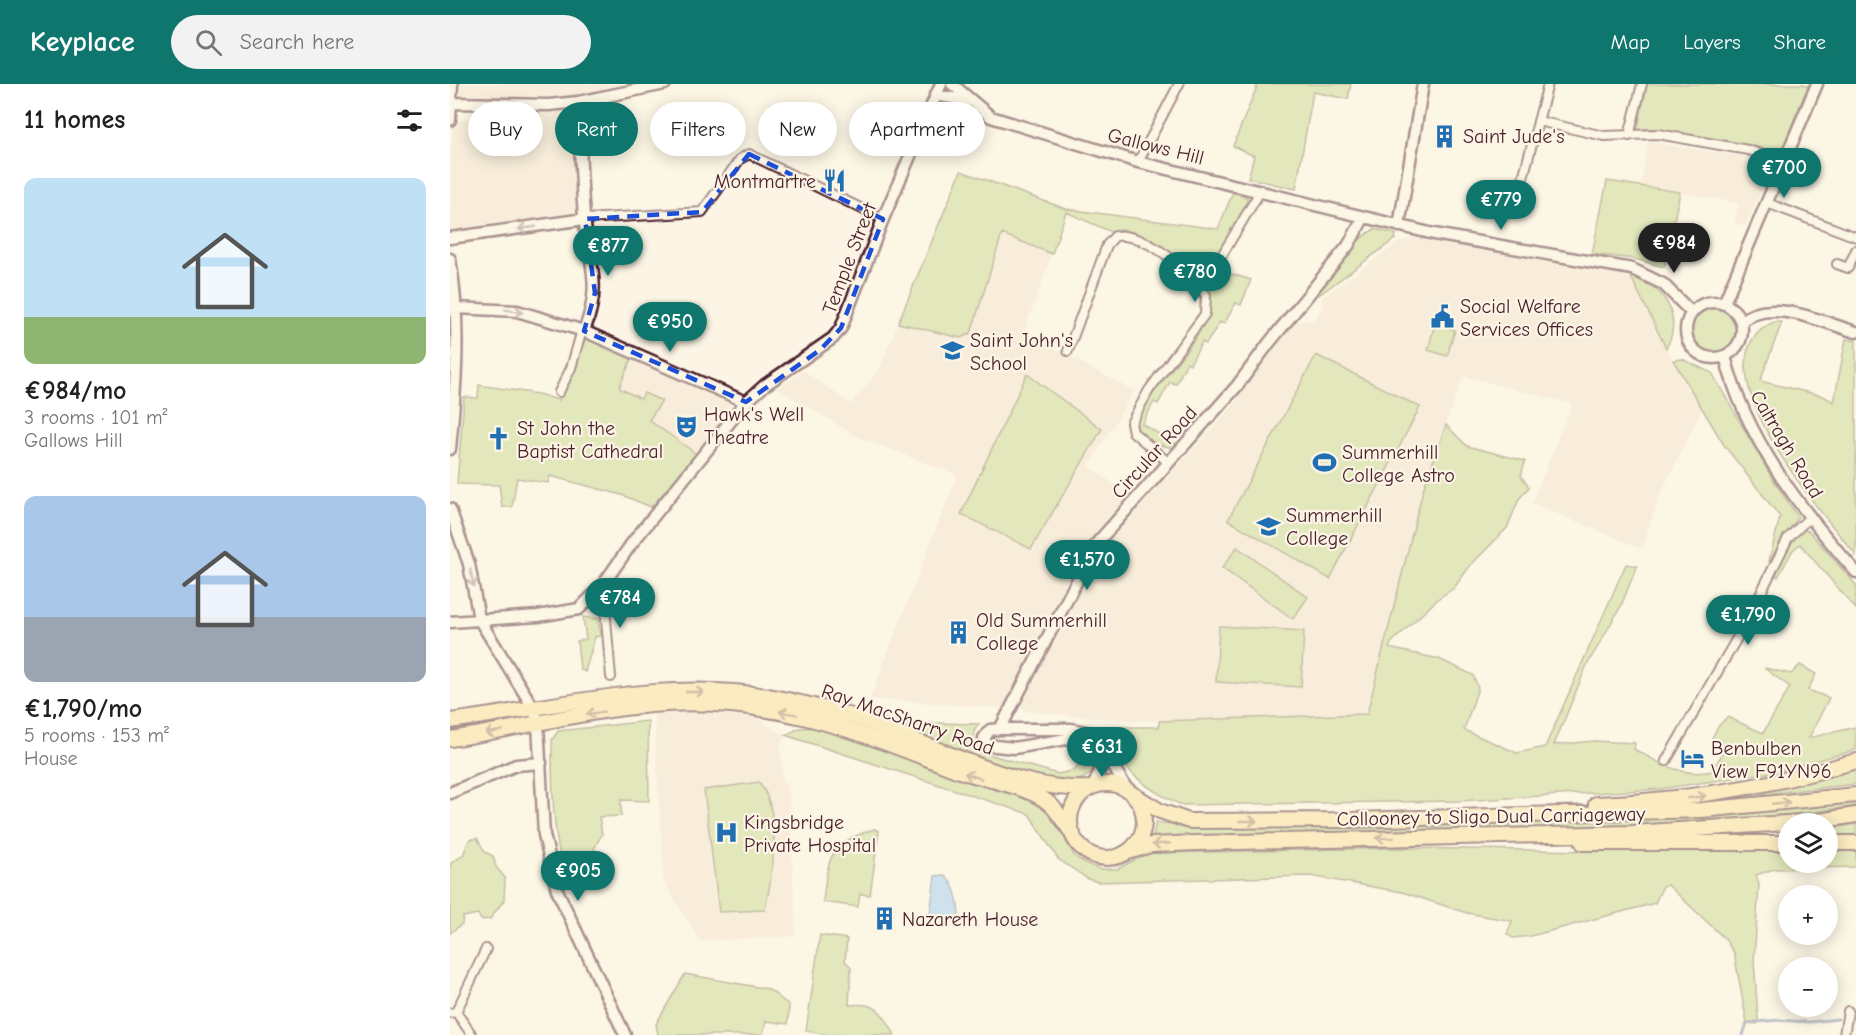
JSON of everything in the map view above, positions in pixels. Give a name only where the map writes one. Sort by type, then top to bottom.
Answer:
[{"type":"highway","name":"Ray MacSharry Road","points":[[450,721],[636,693],[685,692],[776,697],[862,719],[975,763],[1043,784],[1069,789],[1092,787]]},
{"type":"highway","name":"Ray MacSharry Road","points":[[450,739],[652,705],[736,705],[785,712],[852,729],[957,770],[1029,792],[1050,804],[1073,834]]},
{"type":"highway","points":[[1429,817],[1498,809],[1684,799],[1770,784],[1856,761]]},
{"type":"highway","points":[[1104,784],[1130,792],[1144,814],[1144,825],[1136,845],[1128,852],[1107,858],[1096,856],[1078,844],[1073,834],[1071,813],[1081,794],[1092,787],[1104,784]]},
{"type":"highway","name":"Collooney to Sligo Dual Carriageway","points":[[1130,792],[1160,811],[1189,821],[1702,810],[1856,795]]},
{"type":"highway","name":"Collooney to Sligo Dual Carriageway","points":[[1128,852],[1151,845],[1632,833],[1819,821],[1856,815]]},
{"type":"highway","points":[[1443,837],[1511,842],[1778,843]]},
{"type":"highway","points":[[1838,843],[1856,843]]},
{"type":"street","points":[[450,120],[452,84]]},
{"type":"street","points":[[578,102],[665,84]]},
{"type":"street","name":"Temple Street","points":[[450,622],[572,612],[584,605],[746,402],[765,385],[820,350],[841,328],[882,219],[941,84]]},
{"type":"street","name":"Gallows Hill","points":[[952,84],[991,117],[1138,162],[1261,190],[1398,226],[1632,269],[1664,284],[1691,312]]},
{"type":"street","points":[[1138,162],[1179,84]]},
{"type":"street","points":[[1398,226],[1423,84]]},
{"type":"street","points":[[1519,193],[1548,84]]},
{"type":"street","points":[[1629,136],[1642,84]]},
{"type":"street","points":[[1724,303],[1817,84]]},
{"type":"street","points":[[935,95],[970,101]]},
{"type":"street","points":[[452,103],[555,104]]},
{"type":"street","points":[[1538,121],[1604,136],[1658,134],[1748,150],[1785,163]]},
{"type":"street","points":[[450,238],[585,219],[702,212],[740,159],[749,154],[882,219]]},
{"type":"street","points":[[559,392],[571,368],[595,293],[594,268],[585,219],[581,156]]},
{"type":"street","points":[[1216,265],[1261,190]]},
{"type":"street","points":[[1767,203],[1856,237]]},
{"type":"street","name":"Circular Road","points":[[1090,735],[1014,748],[987,745],[984,738],[987,732],[1000,729],[1096,544],[1237,386],[1300,303],[1348,246],[1364,217]]},
{"type":"street","points":[[1068,351],[1107,245],[1115,236],[1126,235],[1135,239],[1186,269],[1206,295],[1205,314],[1149,390],[1131,423],[1133,432],[1169,464]]},
{"type":"street","points":[[1837,264],[1848,268],[1856,250]]},
{"type":"street","points":[[450,259],[456,308],[456,376],[450,449]]},
{"type":"street","points":[[1706,302],[1724,303],[1735,311],[1741,322],[1741,338],[1732,352],[1725,356],[1706,357],[1691,347],[1685,330],[1691,312],[1706,302]]},
{"type":"street","points":[[456,308],[517,310],[583,330],[746,402]]},
{"type":"street","points":[[1741,322],[1749,314],[1777,310],[1856,332]]},
{"type":"street","name":"Caltragh Road","points":[[1725,356],[1732,387],[1780,474],[1810,517],[1856,572]]},
{"type":"street","points":[[450,509],[469,564],[479,619],[534,709],[538,723],[544,835],[557,890],[625,1035]]},
{"type":"street","points":[[1666,761],[1748,619],[1788,538],[1810,517]]},
{"type":"street","points":[[596,592],[605,608],[611,677]]},
{"type":"street","points":[[1000,729],[1071,729],[1090,735],[1106,736],[1106,753],[1092,787]]},
{"type":"street","points":[[1106,753],[1130,792]]},
{"type":"street","points":[[450,793],[516,765],[541,760]]},
{"type":"street","points":[[472,1035],[453,1013],[486,949]]},
{"type":"street","points":[[1844,1035],[1848,1011]]},
{"type":"highlighted area","points":[[749,154],[883,219],[841,328],[820,350],[746,402],[584,331],[595,293],[585,219],[702,212]]},
{"type":"shaded area","points":[[458,84],[637,84],[560,101],[458,99]]},
{"type":"shaded area","points":[[555,107],[555,156],[578,156],[582,216],[450,234],[450,155],[453,123],[468,119],[468,156],[543,156],[543,108]]},
{"type":"shaded area","points":[[1648,142],[1747,157],[1770,164],[1771,169],[1745,227],[1735,222],[1739,203],[1641,186]]},
{"type":"shaded area","points":[[1002,234],[1052,254],[1024,332],[1134,391],[1089,466],[1128,495],[1086,544],[1003,708],[870,699],[957,475],[858,437],[777,388],[804,371],[851,404],[879,370],[898,323],[960,338],[971,333]]},
{"type":"shaded area","name":"Summerhill College","points":[[1419,238],[1483,251],[1630,274],[1662,341],[1702,409],[1658,499],[1642,549],[1532,503],[1572,404],[1463,376],[1423,490],[1367,714],[1136,721],[1024,711],[1021,705],[1032,682],[1093,565],[1111,539],[1230,409],[1295,321],[1313,321],[1322,308],[1322,297],[1401,241]]},
{"type":"shaded area","points":[[633,355],[729,403],[730,411],[698,455],[648,420],[661,401],[641,399],[618,388]]},
{"type":"shaded area","name":"Kingsbridge Private Hospital","points":[[693,711],[761,716],[766,725],[785,735],[780,746],[783,780],[788,784],[796,936],[700,941],[664,882],[654,713]]},
{"type":"green space","points":[[1258,84],[1351,84],[1348,99],[1313,92],[1296,189],[1248,178],[1254,156],[1233,146]]},
{"type":"green space","points":[[1647,84],[1803,84],[1808,86],[1782,149],[1774,152],[1759,147],[1652,129],[1637,130]]},
{"type":"green space","points":[[961,171],[1066,209],[1218,229],[1233,192],[1248,198],[1243,209],[1245,212],[1210,267],[1251,280],[1241,305],[1236,303],[1224,324],[1220,322],[1206,344],[1202,342],[1190,364],[1187,362],[1176,384],[1170,382],[1158,404],[1154,402],[1142,424],[1178,445],[1173,448],[1155,444],[1137,429],[1136,425],[1148,401],[1197,335],[1207,317],[1210,298],[1203,280],[1185,262],[1138,234],[1122,230],[1111,232],[1066,212],[1052,254],[1002,234],[971,333],[961,338],[898,323]]},
{"type":"green space","points":[[1607,181],[1680,192],[1664,267],[1634,259],[1592,254]]},
{"type":"green space","points":[[1375,229],[1396,234],[1395,239],[1319,295],[1318,290],[1344,256],[1359,240]]},
{"type":"green space","points":[[1176,269],[1196,289],[1200,298],[1170,282]]},
{"type":"green space","points":[[1631,277],[1653,287],[1668,304],[1673,325],[1666,348]]},
{"type":"green space","points":[[1708,306],[1718,306],[1730,313],[1737,325],[1737,335],[1730,347],[1718,354],[1708,354],[1693,343],[1689,335],[1689,325],[1700,310]]},
{"type":"green space","points":[[1774,322],[1782,322],[1760,381],[1823,396],[1834,402],[1846,339],[1856,341],[1856,555],[1793,474],[1770,438],[1753,402],[1746,369],[1751,341]]},
{"type":"green space","points":[[1435,324],[1455,330],[1447,356],[1428,350]]},
{"type":"green space","points":[[583,337],[633,355],[619,388],[641,399],[644,393],[662,401],[649,420],[698,455],[651,507],[622,495],[550,476],[548,483],[517,478],[512,507],[502,507],[499,485],[457,484],[464,397],[478,398],[479,385],[538,394],[559,400],[569,382]]},
{"type":"green space","name":"Summerhill College Astro","points":[[1316,355],[1420,407],[1330,579],[1228,520]]},
{"type":"green space","points":[[1682,359],[1712,373],[1772,478],[1798,517],[1779,545],[1772,563],[1769,561],[1780,517],[1724,445],[1673,360]]},
{"type":"green space","points":[[1027,374],[1102,429],[1031,549],[961,514]]},
{"type":"green space","points":[[1446,425],[1467,446],[1525,461],[1521,476],[1529,487],[1519,499],[1507,528],[1470,566],[1454,588],[1439,598],[1391,643],[1389,648],[1439,659],[1473,675],[1478,688],[1464,730],[1517,753],[1545,747],[1626,564],[1637,566],[1621,606],[1586,667],[1554,745],[1593,741],[1635,743],[1634,749],[1672,768],[1701,773],[1712,771],[1725,749],[1712,738],[1727,717],[1763,733],[1790,687],[1764,668],[1791,674],[1800,665],[1816,674],[1808,690],[1829,698],[1809,738],[1856,727],[1856,750],[1773,772],[1660,789],[1459,801],[1183,805],[1160,794],[1134,775],[1124,764],[1118,752],[1116,739],[1121,727],[1159,727],[1159,721],[1367,714],[1423,490]]},
{"type":"green space","points":[[1804,530],[1809,531],[1856,585],[1856,609],[1800,544],[1793,550],[1778,577],[1775,574],[1790,541]]},
{"type":"green space","points":[[1237,547],[1308,597],[1293,619],[1222,568]]},
{"type":"green space","points":[[583,617],[598,619],[601,636],[595,637],[585,672],[580,669],[577,641],[586,639]]},
{"type":"green space","points":[[1219,626],[1304,631],[1301,687],[1216,682]]},
{"type":"green space","points":[[648,721],[649,801],[621,800],[621,816],[599,817],[602,834],[593,851],[596,859],[593,873],[566,880],[555,828],[552,740],[558,731]]},
{"type":"green space","points":[[883,722],[979,724],[974,731],[974,741],[984,753],[1058,774],[1075,770],[1089,746],[1099,743],[1099,762],[1089,775],[1082,779],[1055,782],[975,758]]},
{"type":"green space","points":[[827,727],[1031,799],[1053,817],[1075,857],[1100,869],[1117,869],[1148,853],[1399,848],[1594,851],[1778,849],[1778,869],[1756,875],[1759,884],[1754,960],[1757,1024],[1747,1023],[1734,953],[1725,939],[1668,885],[1663,886],[1655,903],[1531,936],[1513,938],[1507,934],[1512,921],[1467,913],[1402,892],[1310,876],[1098,882],[1088,879],[1058,859],[1029,814],[785,735],[800,728]]},
{"type":"green space","points":[[1856,765],[1856,784],[1719,799],[1722,797]]},
{"type":"green space","points":[[759,782],[766,795],[774,826],[773,861],[765,910],[719,912],[704,790]]},
{"type":"green space","points":[[1856,800],[1856,806],[1804,813],[1778,813],[1778,815],[1623,827],[1153,837],[1156,822],[1193,827]]},
{"type":"green space","points":[[1856,824],[1856,839],[1838,840],[1838,827]]},
{"type":"green space","points":[[874,829],[879,831],[870,895],[860,894],[858,907],[823,902],[829,863],[833,854],[847,840]]},
{"type":"green space","points":[[477,838],[485,852],[493,856],[496,867],[505,878],[504,900],[490,919],[481,920],[478,914],[463,917],[462,924],[450,933],[450,864],[463,855],[469,840]]},
{"type":"green space","points":[[1838,850],[1856,850],[1856,867],[1838,867]]},
{"type":"green space","points":[[820,935],[847,939],[845,961],[851,967],[849,1005],[866,1005],[878,1010],[895,1035],[829,1035],[806,1031]]},
{"type":"green space","points":[[685,974],[768,989],[789,1005],[788,1024],[766,1021],[763,1035],[658,1035],[656,1024]]},
{"type":"water","points":[[943,875],[954,889],[959,920],[932,917],[930,914],[935,876]]},
{"type":"waterway","points":[[1743,1035],[1747,1023],[1838,1019]]},
{"type":"place","name":"Saint Jude's","points":[[1445,136]]},
{"type":"place","name":"Montmartre","points":[[834,181]]},
{"type":"place","name":"Social Welfare Services Offices","points":[[1442,317]]},
{"type":"place","name":"Saint John's School","points":[[952,351]]},
{"type":"place","name":"Hawk's Well Theatre","points":[[686,426]]},
{"type":"place","name":"St John the Baptist Cathedral","points":[[499,439]]},
{"type":"place","name":"Summerhill College Astro","points":[[1324,463]]},
{"type":"place","name":"Summerhill College","points":[[1268,527]]},
{"type":"place","name":"Old Summerhill College","points":[[958,632]]},
{"type":"place","name":"Benbulben View F91YN96","points":[[1693,759]]},
{"type":"place","name":"Kingsbridge Private Hospital","points":[[726,833]]},
{"type":"place","name":"Nazareth House","points":[[884,919]]}]
